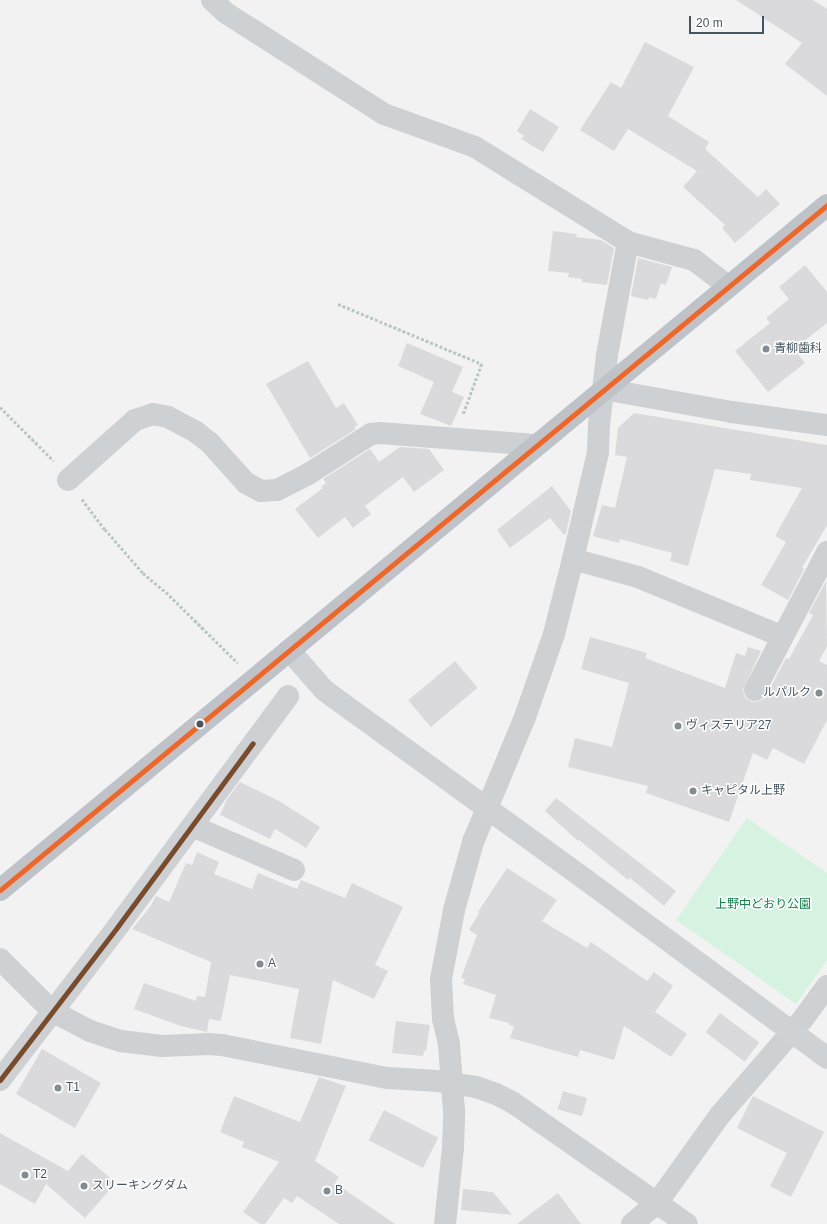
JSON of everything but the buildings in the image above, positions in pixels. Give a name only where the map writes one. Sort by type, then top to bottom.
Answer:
[{"type":"highway","points":[[0,890],[826,205]]},
{"type":"street","points":[[212,0],[226,13],[384,114],[475,147],[628,242],[694,260],[728,286]]},
{"type":"street","points":[[445,1224],[453,1148],[452,1083],[449,1044],[443,1019],[442,979],[454,910],[474,842],[525,717],[554,634],[574,559],[598,452],[607,355],[628,242]]},
{"type":"street","points":[[603,389],[732,412],[827,425]]},
{"type":"street","points":[[68,480],[135,420],[153,414],[168,417],[196,432],[210,443],[246,483],[261,491],[277,490],[308,474],[370,434],[535,445]]},
{"type":"street","points":[[755,690],[781,636],[827,552]]},
{"type":"street","points":[[574,559],[638,577],[781,636]]},
{"type":"street","points":[[289,650],[328,693],[827,1058]]},
{"type":"street","points":[[0,1080],[118,926],[288,696]]},
{"type":"street","points":[[192,826],[294,870]]},
{"type":"street","points":[[0,959],[52,1011],[90,1031],[121,1041],[162,1046],[208,1044],[387,1078],[452,1083],[476,1087],[496,1094],[512,1102],[687,1224]]},
{"type":"street","points":[[632,1224],[658,1203],[720,1115],[803,1019],[827,986]]},
{"type":"path","points":[[338,304],[482,364],[454,439]]},
{"type":"path","points":[[0,407],[49,455],[105,529],[143,573],[166,592],[254,679]]},
{"type":"green space","name":"上野中どおり公園","points":[[747,818],[827,873],[827,960],[796,1004],[676,920]]},
{"type":"transit line","points":[[0,890],[827,205]]},
{"type":"transit line","points":[[0,1080],[118,926],[253,743]]},
{"type":"place","name":"青柳歯科","points":[[766,349]]},
{"type":"place","name":"ルパルク","points":[[819,693]]},
{"type":"place","name":"ヴィステリア27","points":[[678,726]]},
{"type":"place","name":"キャピタル上野","points":[[693,791]]},
{"type":"place","name":"A","points":[[260,964]]},
{"type":"place","name":"T1","points":[[58,1088]]},
{"type":"place","name":"T2","points":[[25,1175]]},
{"type":"place","name":"スリーキングダム","points":[[84,1186]]},
{"type":"place","name":"B","points":[[327,1191]]}]
